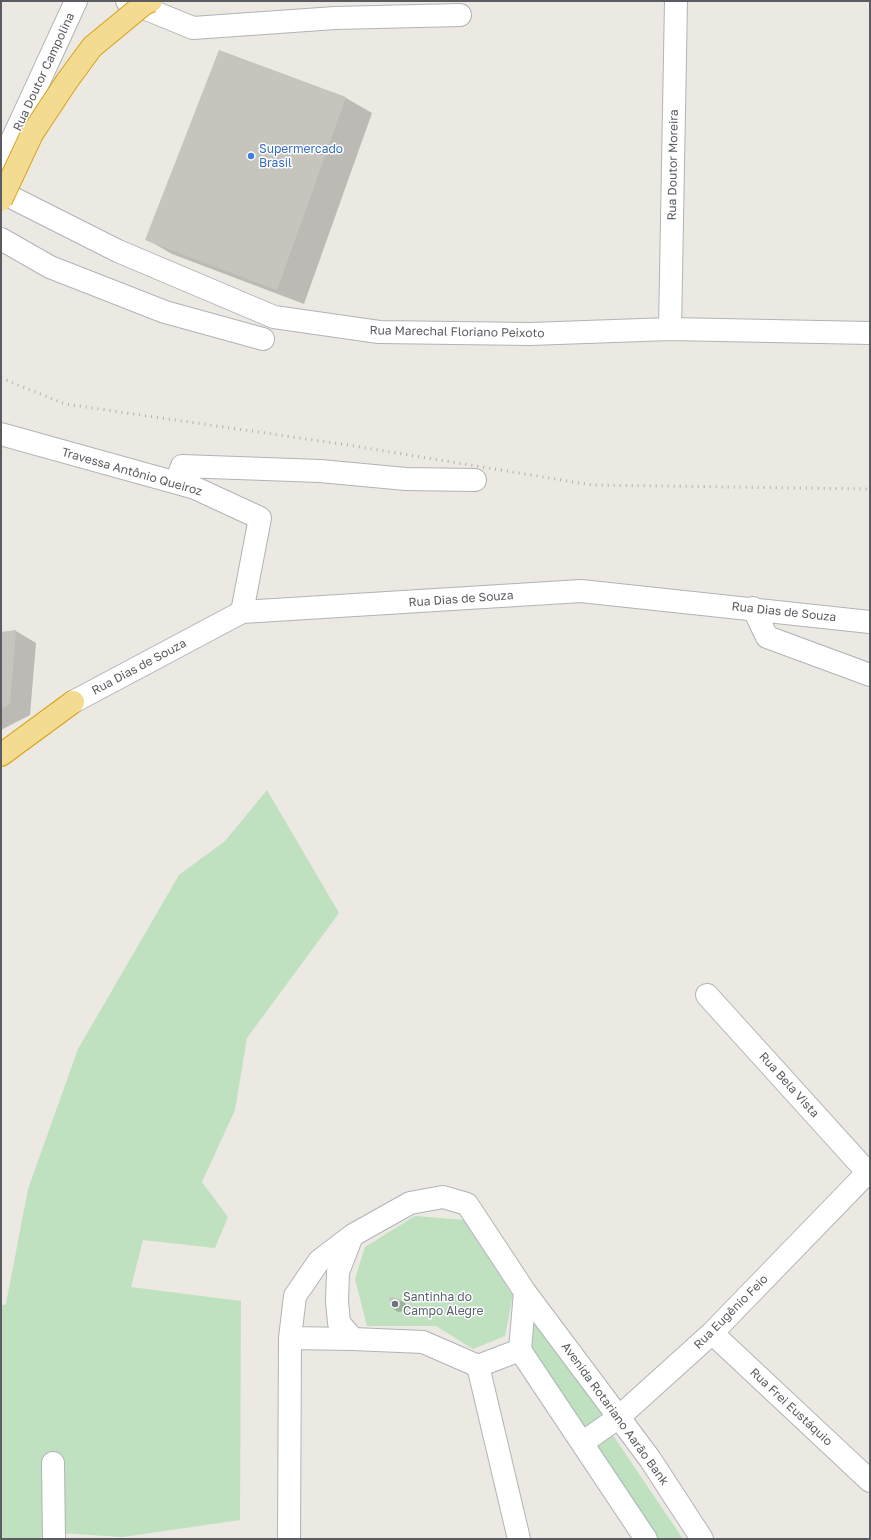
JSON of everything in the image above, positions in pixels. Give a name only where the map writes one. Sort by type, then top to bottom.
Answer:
[{"type":"highway","points":[[1,200],[32,134],[67,81],[92,48],[144,4],[151,1]]},
{"type":"highway","points":[[1,745],[73,702]]},
{"type":"highway","points":[[1,755],[73,702]]},
{"type":"street","name":"Rua Doutor Campolina","points":[[1,164],[76,1]]},
{"type":"street","points":[[127,1],[193,28],[335,18],[460,15]]},
{"type":"street","name":"Rua Doutor Moreira","points":[[670,328],[676,1]]},
{"type":"street","name":"Rua Marechal Floriano Peixoto","points":[[1,192],[118,251],[274,317],[379,332],[530,334],[670,328],[870,333]]},
{"type":"street","points":[[1,239],[50,267],[165,312],[263,339]]},
{"type":"street","name":"Travessa Antônio Queiroz","points":[[1,434],[195,488],[260,518],[242,612]]},
{"type":"street","points":[[176,482],[182,466],[320,471],[406,479],[475,480]]},
{"type":"street","name":"Rua Dias de Souza","points":[[73,702],[242,612],[581,591],[753,608],[870,622]]},
{"type":"street","points":[[753,608],[767,637],[870,675]]},
{"type":"street","name":"Rua Bela Vista","points":[[707,995],[869,1172]]},
{"type":"street","name":"Rua Eugênio Feio","points":[[582,1443],[619,1417],[712,1333],[869,1172]]},
{"type":"street","name":"Avenida Rotariano Aarão Bank","points":[[353,1235],[410,1204],[443,1196],[467,1204],[525,1292],[650,1459],[702,1539]]},
{"type":"street","points":[[289,1539],[290,1338],[295,1296],[319,1261],[353,1235]]},
{"type":"street","points":[[353,1235],[338,1272],[337,1301],[339,1323],[353,1339]]},
{"type":"street","points":[[525,1292],[520,1350],[646,1539]]},
{"type":"street","name":"Rua Frei Eustáquio","points":[[712,1333],[870,1481]]},
{"type":"street","points":[[290,1338],[423,1342],[478,1366],[520,1350]]},
{"type":"street","points":[[478,1366],[519,1539]]},
{"type":"street","points":[[53,1464],[54,1539]]},
{"type":"green space","points":[[267,790],[339,913],[247,1038],[235,1110],[202,1182],[228,1217],[215,1248],[143,1240],[131,1287],[241,1301],[240,1520],[123,1537],[58,1533],[36,1539],[1,1539],[1,1306],[6,1304],[28,1189],[78,1049],[179,875],[225,841]]},
{"type":"green space","points":[[415,1216],[466,1220],[513,1295],[505,1336],[473,1349],[436,1326],[367,1326],[355,1279],[365,1247]]},
{"type":"green space","points":[[529,1307],[602,1414],[585,1431],[527,1349]]},
{"type":"green space","points":[[608,1428],[683,1539],[654,1539],[591,1444]]},
{"type":"building","points":[[219,50],[346,97],[277,290],[145,240]]},
{"type":"building","points":[[16,630],[10,704],[1,709],[1,632]]},
{"type":"building","name":"Santinha do Campo Alegre","points":[[389,1297],[400,1299],[399,1308],[391,1308]]},
{"type":"railway","points":[[1,378],[65,404],[348,445],[592,485],[870,489]]},
{"type":"place","name":"Supermercado Brasil","points":[[251,156]]},
{"type":"place","name":"Santinha do Campo Alegre","points":[[395,1304]]}]
